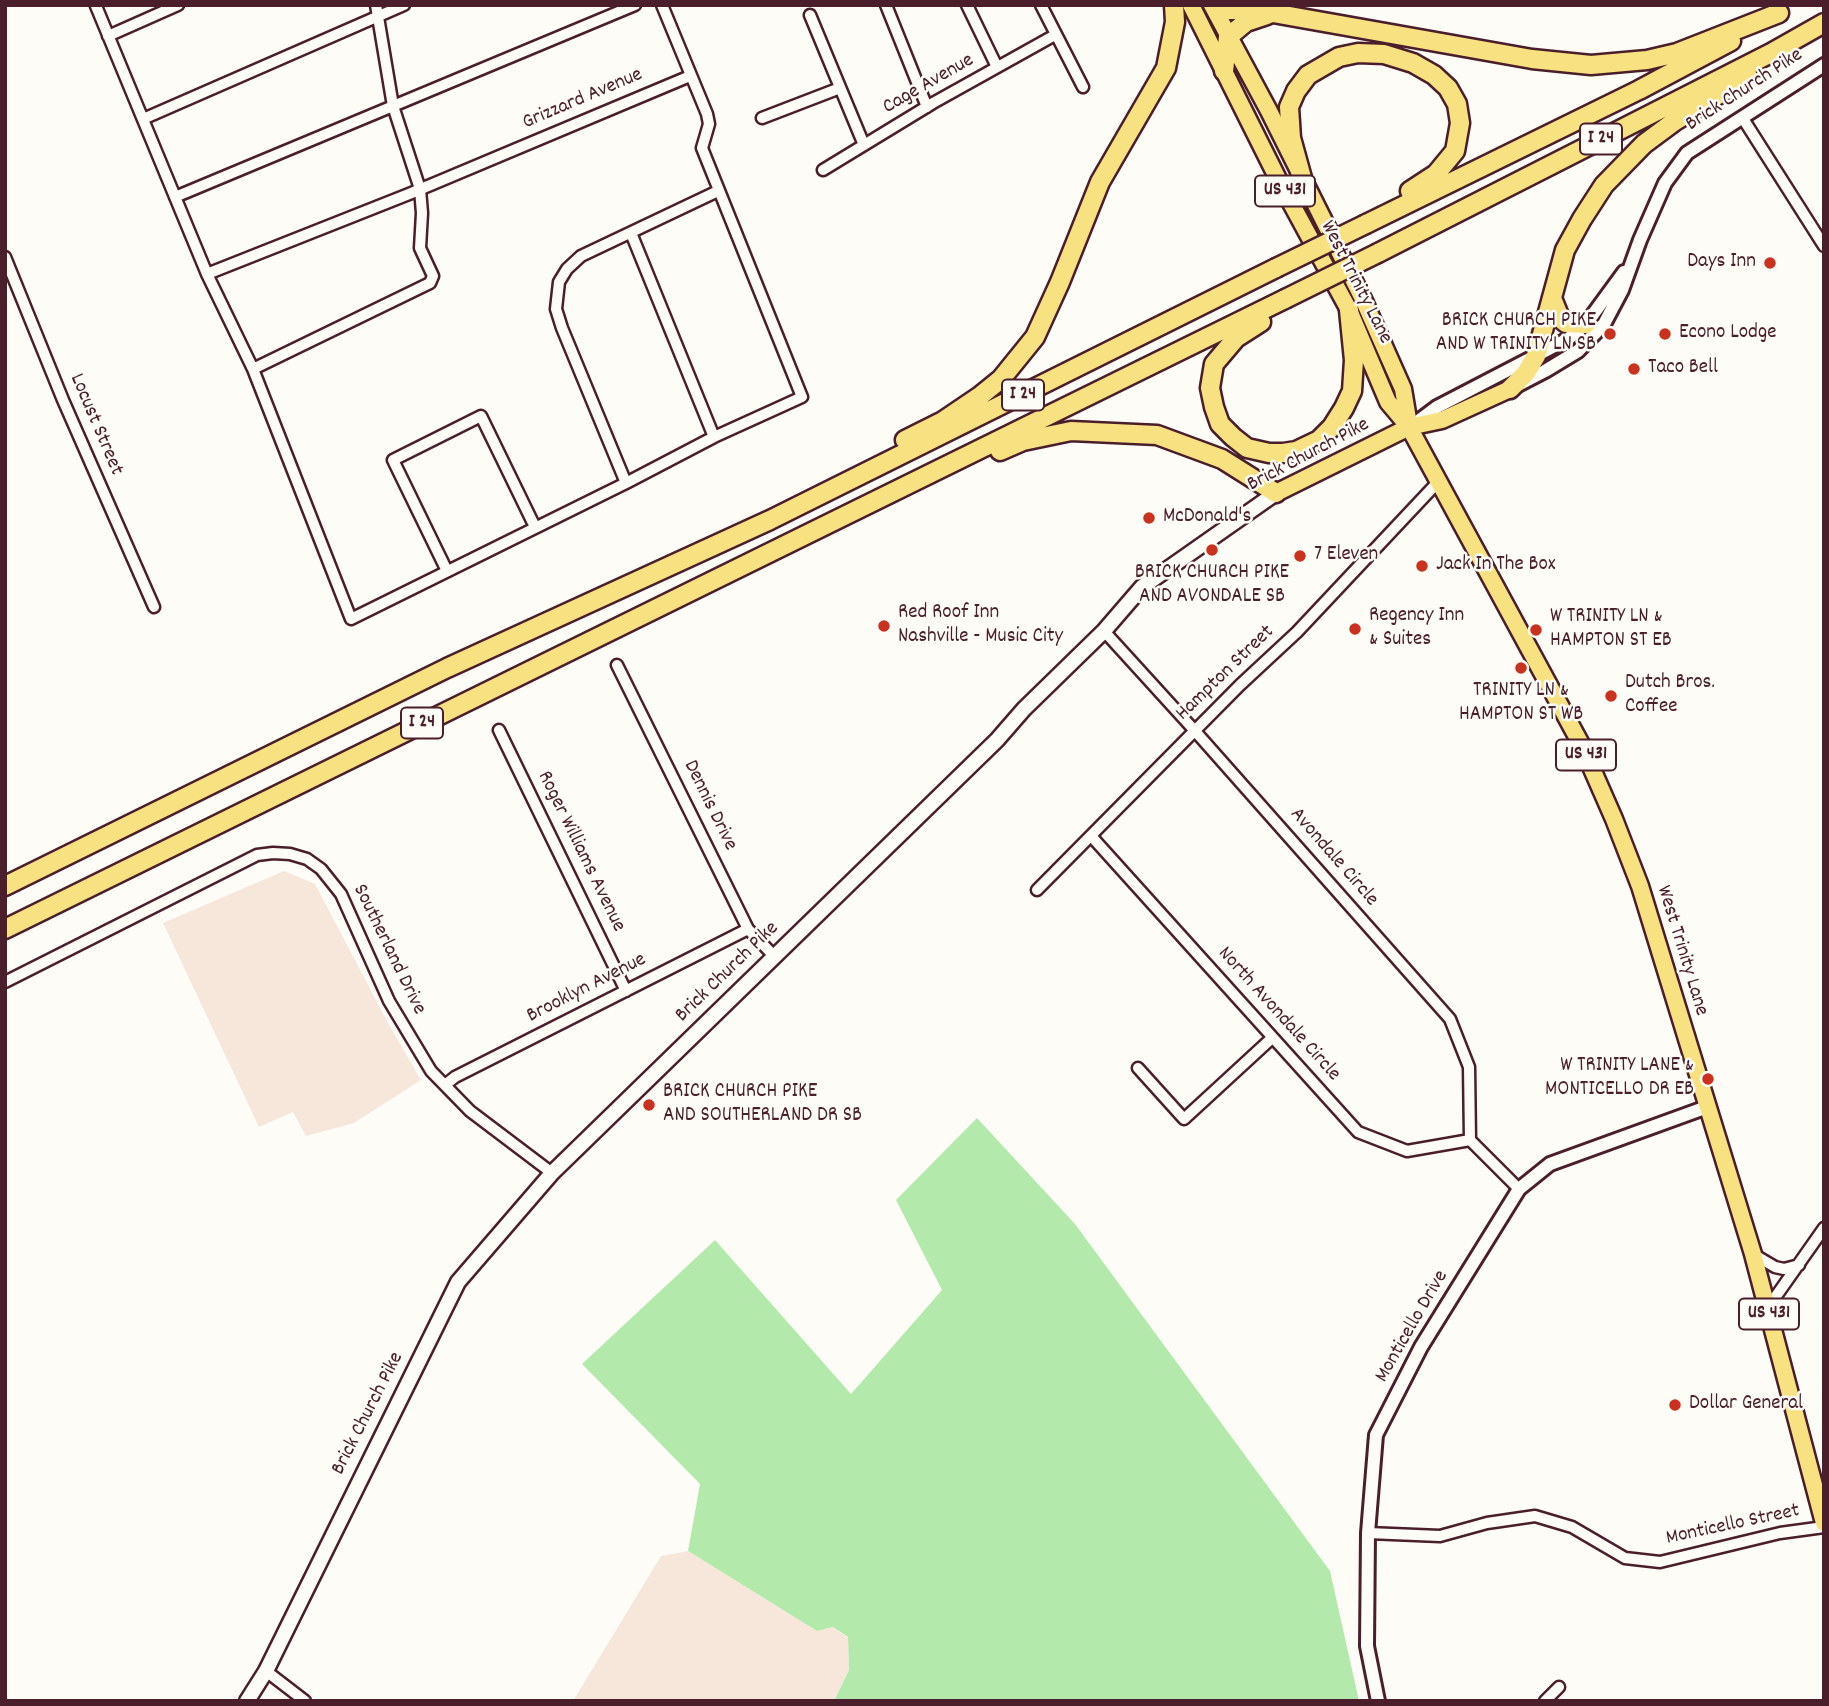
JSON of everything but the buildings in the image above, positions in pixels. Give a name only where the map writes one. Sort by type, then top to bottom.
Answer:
[{"type":"highway","points":[[770,520],[836,475],[943,421],[1001,379],[1020,357],[1035,337],[1048,311],[1100,182],[1166,68],[1175,22],[1174,5]]},
{"type":"highway","points":[[1218,5],[1228,10],[1256,10],[1532,59],[1591,65],[1647,60],[1677,53],[1785,9]]},
{"type":"highway","name":"I 24","points":[[5,886],[447,668],[770,520],[1639,90],[1700,59],[1785,9]]},
{"type":"highway","points":[[1224,71],[1228,37],[1246,22],[1274,14]]},
{"type":"highway","name":"I 24","points":[[5,929],[1378,253],[1771,53],[1824,23]]},
{"type":"highway","points":[[1302,178],[1291,138],[1289,107],[1296,90],[1308,75],[1339,57],[1358,53],[1384,54],[1413,63],[1434,75],[1448,88],[1457,104],[1460,123],[1455,150],[1436,174],[1408,192],[1384,214]]},
{"type":"highway","points":[[1510,389],[1536,356],[1565,250],[1581,219],[1605,185],[1644,144],[1675,121],[1729,89],[1771,53]]},
{"type":"highway","points":[[1552,298],[1560,318],[1566,323],[1586,324]]},
{"type":"highway","points":[[1285,299],[1267,318],[1236,338],[1225,349],[1214,364],[1210,387],[1220,424],[1247,448],[1269,453],[1296,451],[1319,440],[1332,427],[1344,408],[1352,391],[1354,360],[1349,310]]},
{"type":"highway","points":[[838,518],[1023,441],[1071,430],[1157,435],[1222,459],[1276,493]]},
{"type":"main road","name":"West Trinity Lane","points":[[1191,5],[1278,179],[1349,310],[1388,402],[1409,428],[1591,766],[1640,886],[1753,1254],[1824,1525]]},
{"type":"main road","name":"West Trinity Lane","points":[[1212,5],[1364,301],[1403,389],[1409,428]]},
{"type":"main road","name":"Brick Church Pike","points":[[247,1701],[266,1671],[458,1282],[552,1173],[996,740],[1149,582],[1276,493],[1409,428],[1442,421],[1510,389]]},
{"type":"street","points":[[108,36],[178,5]]},
{"type":"street","points":[[253,369],[430,284],[433,276],[420,248],[420,190],[393,106],[376,5]]},
{"type":"street","points":[[143,119],[404,5]]},
{"type":"street","points":[[175,197],[635,5]]},
{"type":"street","points":[[96,6],[207,274],[253,369],[351,619],[714,437],[802,397],[702,148],[709,124],[707,114],[662,5]]},
{"type":"street","points":[[886,5],[927,107]]},
{"type":"street","points":[[967,5],[997,67]]},
{"type":"street","points":[[1041,5],[1083,87]]},
{"type":"street","points":[[810,15],[863,145]]},
{"type":"street","name":"Cage Avenue","points":[[823,170],[927,107],[1055,35]]},
{"type":"street","name":"Brick Church Pike","points":[[1510,389],[1578,351],[1604,324],[1622,290],[1665,183],[1687,153],[1824,65]]},
{"type":"street","name":"Grizzard Avenue","points":[[207,274],[420,190],[690,76]]},
{"type":"street","points":[[762,118],[840,88]]},
{"type":"street","points":[[1742,117],[1824,246]]},
{"type":"street","points":[[626,482],[562,328],[556,309],[559,282],[567,269],[582,256],[718,191]]},
{"type":"street","points":[[631,233],[714,437]]},
{"type":"street","name":"Locust Street","points":[[5,257],[63,400],[154,607]]},
{"type":"street","name":"Brick Church Pike","points":[[1409,428],[1437,407],[1568,339],[1586,324],[1631,264]]},
{"type":"street","points":[[447,571],[393,460],[426,443],[481,416],[536,527]]},
{"type":"street","name":"Hampton Street","points":[[1037,890],[1240,685],[1297,632],[1438,482]]},
{"type":"street","name":"Avondale Circle","points":[[1104,631],[1450,1019],[1469,1067],[1470,1140]]},
{"type":"street","name":"Dennis Drive","points":[[617,664],[748,929],[775,957]]},
{"type":"street","name":"Roger Williams Avenue","points":[[499,730],[626,991]]},
{"type":"street","name":"North Avondale Circle","points":[[1092,836],[1358,1132],[1407,1151],[1470,1140]]},
{"type":"street","name":"Southerland Drive","points":[[5,982],[257,855],[290,854],[307,859],[321,869],[336,887],[389,1000],[431,1071],[470,1111],[552,1173]]},
{"type":"street","name":"Brooklyn Avenue","points":[[445,1085],[455,1077],[748,929]]},
{"type":"street","points":[[1138,1068],[1184,1119],[1272,1038]]},
{"type":"street","name":"Monticello Drive","points":[[1378,1701],[1367,1646],[1368,1532],[1376,1435],[1421,1347],[1519,1189],[1550,1164],[1707,1107]]},
{"type":"street","points":[[1470,1140],[1519,1189]]},
{"type":"street","points":[[1767,1308],[1824,1228]]},
{"type":"street","points":[[1753,1254],[1775,1267],[1784,1269],[1799,1265]]},
{"type":"street","name":"Monticello Street","points":[[1368,1532],[1440,1536],[1487,1523],[1535,1516],[1572,1527],[1625,1558],[1660,1562],[1824,1525]]},
{"type":"street","points":[[266,1671],[305,1701]]},
{"type":"street","points":[[1545,1701],[1559,1687]]},
{"type":"shaded area","points":[[284,871],[315,884],[421,1080],[354,1123],[306,1136],[293,1112],[259,1127],[163,923]]},
{"type":"shaded area","points":[[688,1551],[817,1631],[833,1627],[848,1638],[849,1670],[834,1701],[573,1701],[661,1556]]},
{"type":"green space","points":[[977,1118],[1075,1224],[1330,1571],[1359,1701],[834,1701],[849,1670],[848,1637],[833,1627],[817,1631],[688,1551],[700,1484],[582,1364],[715,1240],[851,1394],[942,1290],[896,1200]]},
{"type":"place","name":"Days Inn","points":[[1770,263]]},
{"type":"place","name":"BRICK CHURCH PIKE AND W TRINITY LN SB","points":[[1610,334]]},
{"type":"place","name":"Econo Lodge","points":[[1665,334]]},
{"type":"place","name":"Taco Bell","points":[[1634,369]]},
{"type":"place","name":"McDonald's","points":[[1149,518]]},
{"type":"place","name":"BRICK CHURCH PIKE AND AVONDALE SB","points":[[1212,550]]},
{"type":"place","name":"7 Eleven","points":[[1300,556]]},
{"type":"place","name":"Jack In The Box","points":[[1422,566]]},
{"type":"place","name":"Red Roof Inn Nashville - Music City","points":[[884,626]]},
{"type":"place","name":"Regency Inn & Suites","points":[[1355,629]]},
{"type":"place","name":"W TRINITY LN & HAMPTON ST EB","points":[[1536,630]]},
{"type":"place","name":"TRINITY LN & HAMPTON ST WB","points":[[1521,668]]},
{"type":"place","name":"Dutch Bros. Coffee","points":[[1611,696]]},
{"type":"place","name":"W TRINITY LANE & MONTICELLO DR EB","points":[[1708,1079]]},
{"type":"place","name":"BRICK CHURCH PIKE AND SOUTHERLAND DR SB","points":[[649,1105]]},
{"type":"place","name":"Dollar General","points":[[1675,1405]]}]
